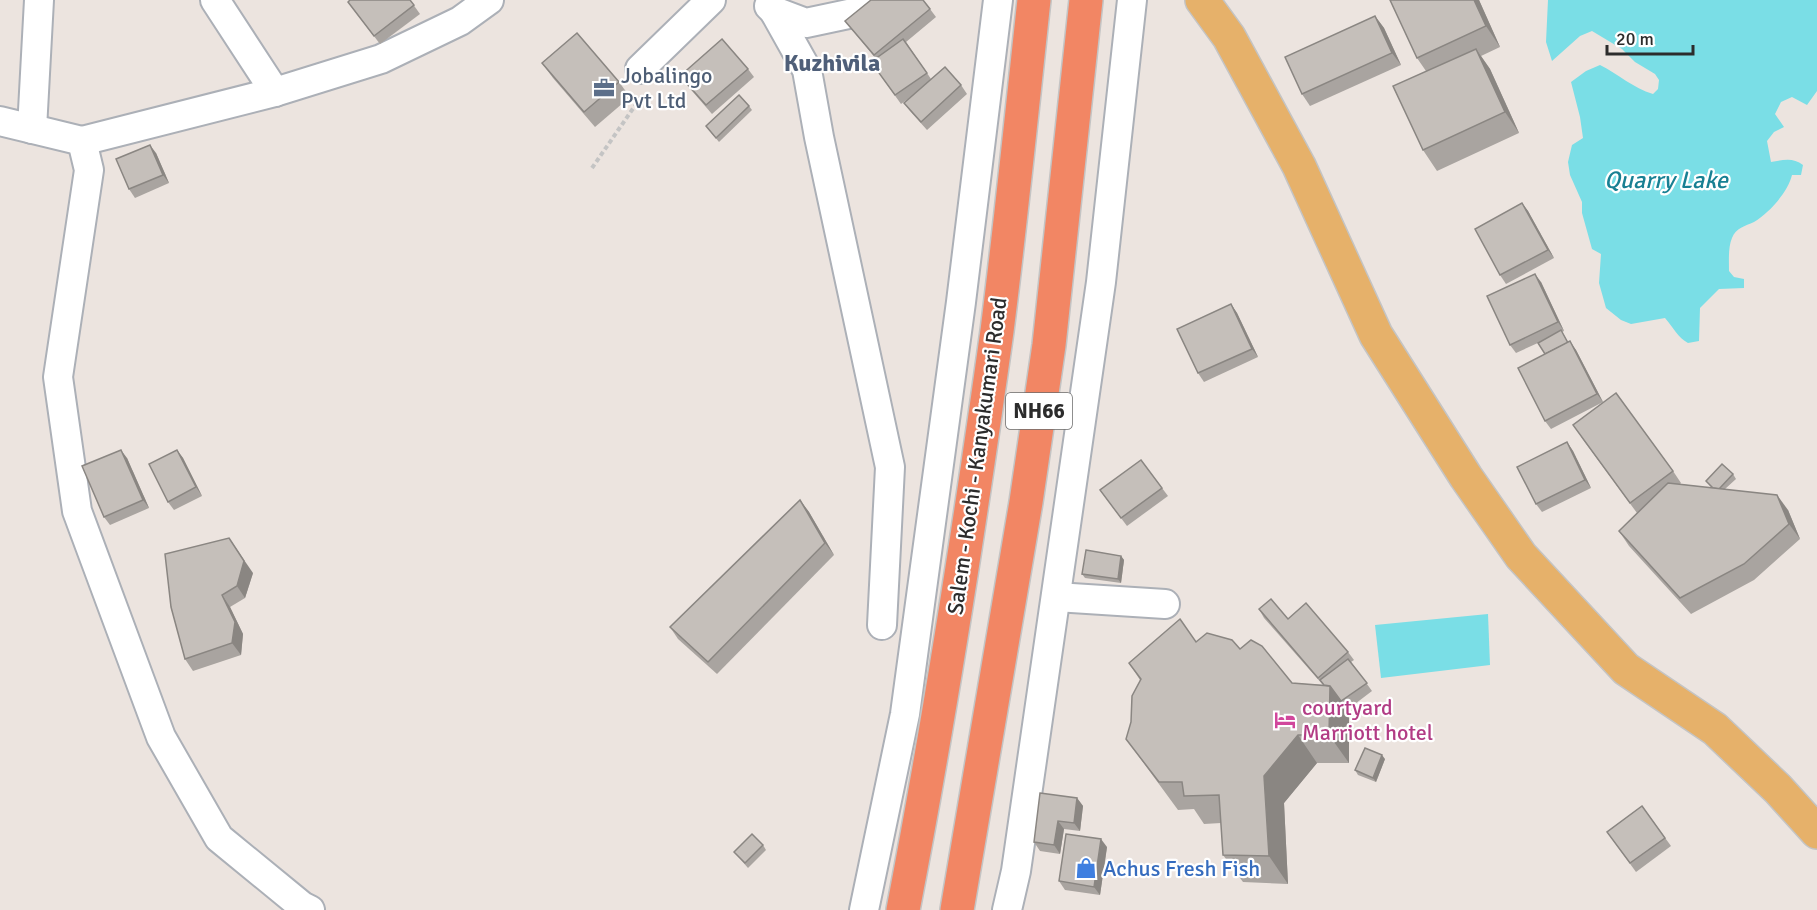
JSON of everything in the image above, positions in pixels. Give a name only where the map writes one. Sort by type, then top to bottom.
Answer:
[{"type":"highway","name":"Salem - Kochi - Kanyakumari Road","points":[[903,910],[923,805],[997,329],[1034,0]]},
{"type":"highway","name":"NH66","points":[[957,910],[1026,502],[1049,345],[1086,0]]},
{"type":"main road","points":[[1202,0],[1229,37],[1299,166],[1376,335],[1466,477],[1521,555],[1626,669],[1715,729],[1778,789],[1817,832]]},
{"type":"street","points":[[32,129],[39,0]]},
{"type":"street","points":[[215,0],[275,92]]},
{"type":"street","points":[[0,121],[82,141],[275,92],[381,59],[460,21],[489,0]]},
{"type":"street","points":[[640,69],[711,0]]},
{"type":"street","points":[[769,5],[806,23],[853,13],[874,0]]},
{"type":"street","points":[[864,910],[905,714],[961,302],[998,0]]},
{"type":"street","points":[[1006,910],[1016,871],[1101,282],[1132,0]]},
{"type":"street","points":[[769,5],[807,70],[819,137],[891,467],[882,625]]},
{"type":"street","points":[[82,141],[90,170],[58,377],[77,511],[161,737],[219,838],[302,906],[310,910]]},
{"type":"street","points":[[1056,597],[1165,604]]},
{"type":"water","name":"Quarry Lake","points":[[1548,0],[1817,0],[1817,91],[1807,105],[1792,97],[1781,102],[1775,114],[1784,127],[1774,132],[1767,141],[1771,162],[1788,160],[1799,162],[1803,165],[1801,175],[1792,175],[1790,182],[1772,208],[1734,235],[1729,250],[1729,271],[1734,277],[1744,279],[1744,288],[1719,289],[1700,308],[1699,341],[1688,343],[1684,341],[1665,318],[1631,324],[1621,320],[1606,308],[1599,283],[1601,254],[1592,249],[1582,213],[1582,202],[1570,175],[1568,162],[1572,145],[1583,138],[1571,82],[1586,71],[1600,65],[1653,94],[1658,89],[1659,80],[1655,74],[1635,62],[1622,49],[1592,31],[1580,36],[1552,61],[1546,42]]},
{"type":"water","points":[[1488,614],[1490,665],[1381,678],[1375,625]]},
{"type":"building","points":[[350,0],[410,0],[414,5],[374,36],[348,2]]},
{"type":"building","points":[[871,0],[923,0],[930,9],[874,55],[845,21]]},
{"type":"building","points":[[1390,0],[1474,0],[1486,26],[1417,58]]},
{"type":"building","points":[[1375,16],[1392,53],[1302,94],[1285,57]]},
{"type":"building","points":[[577,33],[619,82],[584,112],[542,63]]},
{"type":"building","points":[[722,39],[748,69],[706,105],[680,76]]},
{"type":"building","points":[[903,39],[927,73],[895,95],[871,62]]},
{"type":"building","points":[[1476,49],[1505,112],[1423,150],[1393,86]]},
{"type":"building","points":[[945,67],[961,85],[921,122],[904,103]]},
{"type":"building","points":[[739,95],[749,106],[716,138],[706,126]]},
{"type":"building","points":[[150,145],[163,175],[129,189],[116,159]]},
{"type":"building","points":[[1522,203],[1548,250],[1500,275],[1475,229]]},
{"type":"building","points":[[1535,274],[1558,322],[1510,345],[1487,296]]},
{"type":"building","points":[[1231,304],[1252,349],[1198,373],[1177,329]]},
{"type":"building","points":[[1561,330],[1568,343],[1545,354],[1538,343]]},
{"type":"building","points":[[1570,341],[1597,394],[1545,421],[1518,368]]},
{"type":"building","points":[[1616,393],[1673,471],[1630,503],[1573,425]]},
{"type":"building","points":[[1567,442],[1585,480],[1536,504],[1517,467]]},
{"type":"building","points":[[121,450],[143,500],[104,517],[82,466]]},
{"type":"building","points":[[177,450],[196,487],[168,502],[149,464]]},
{"type":"building","points":[[1141,460],[1162,488],[1121,518],[1100,490]]},
{"type":"building","points":[[1722,464],[1733,474],[1719,489],[1713,488],[1706,481]]},
{"type":"building","points":[[1668,483],[1777,495],[1789,524],[1744,564],[1680,598],[1619,531]]},
{"type":"building","points":[[800,500],[825,543],[708,662],[670,627]]},
{"type":"building","points":[[229,538],[244,561],[237,586],[222,595],[235,622],[232,643],[185,659],[171,607],[165,554]]},
{"type":"building","points":[[1086,550],[1121,556],[1118,579],[1082,574]]},
{"type":"building","points":[[1271,599],[1288,619],[1306,603],[1348,652],[1318,678],[1259,609]]},
{"type":"building","points":[[1180,619],[1196,642],[1207,633],[1232,640],[1240,649],[1251,640],[1262,646],[1292,683],[1330,686],[1329,735],[1298,735],[1264,776],[1269,856],[1223,855],[1219,795],[1184,796],[1182,782],[1159,782],[1126,739],[1131,722],[1132,696],[1141,679],[1129,663]]},
{"type":"building","points":[[1348,659],[1367,683],[1341,701],[1330,686],[1324,685],[1320,680]]},
{"type":"building","points":[[1365,748],[1382,755],[1373,778],[1355,770]]},
{"type":"building","points":[[1040,793],[1077,798],[1074,823],[1058,821],[1054,845],[1034,842]]},
{"type":"building","points":[[1642,806],[1665,838],[1630,863],[1607,832]]},
{"type":"building","points":[[752,834],[763,845],[745,863],[734,852]]},
{"type":"building","name":"Achus Fresh Fish","points":[[1066,834],[1101,839],[1094,887],[1059,881]]},
{"type":"place","name":"Jobalingo Pvt Ltd","points":[[604,88]]},
{"type":"place","name":"courtyard Marriott hotel","points":[[1285,720]]},
{"type":"place","name":"Achus Fresh Fish","points":[[1086,868]]},
{"type":"district","name":"Kuzhivila","points":[[832,63]]}]
